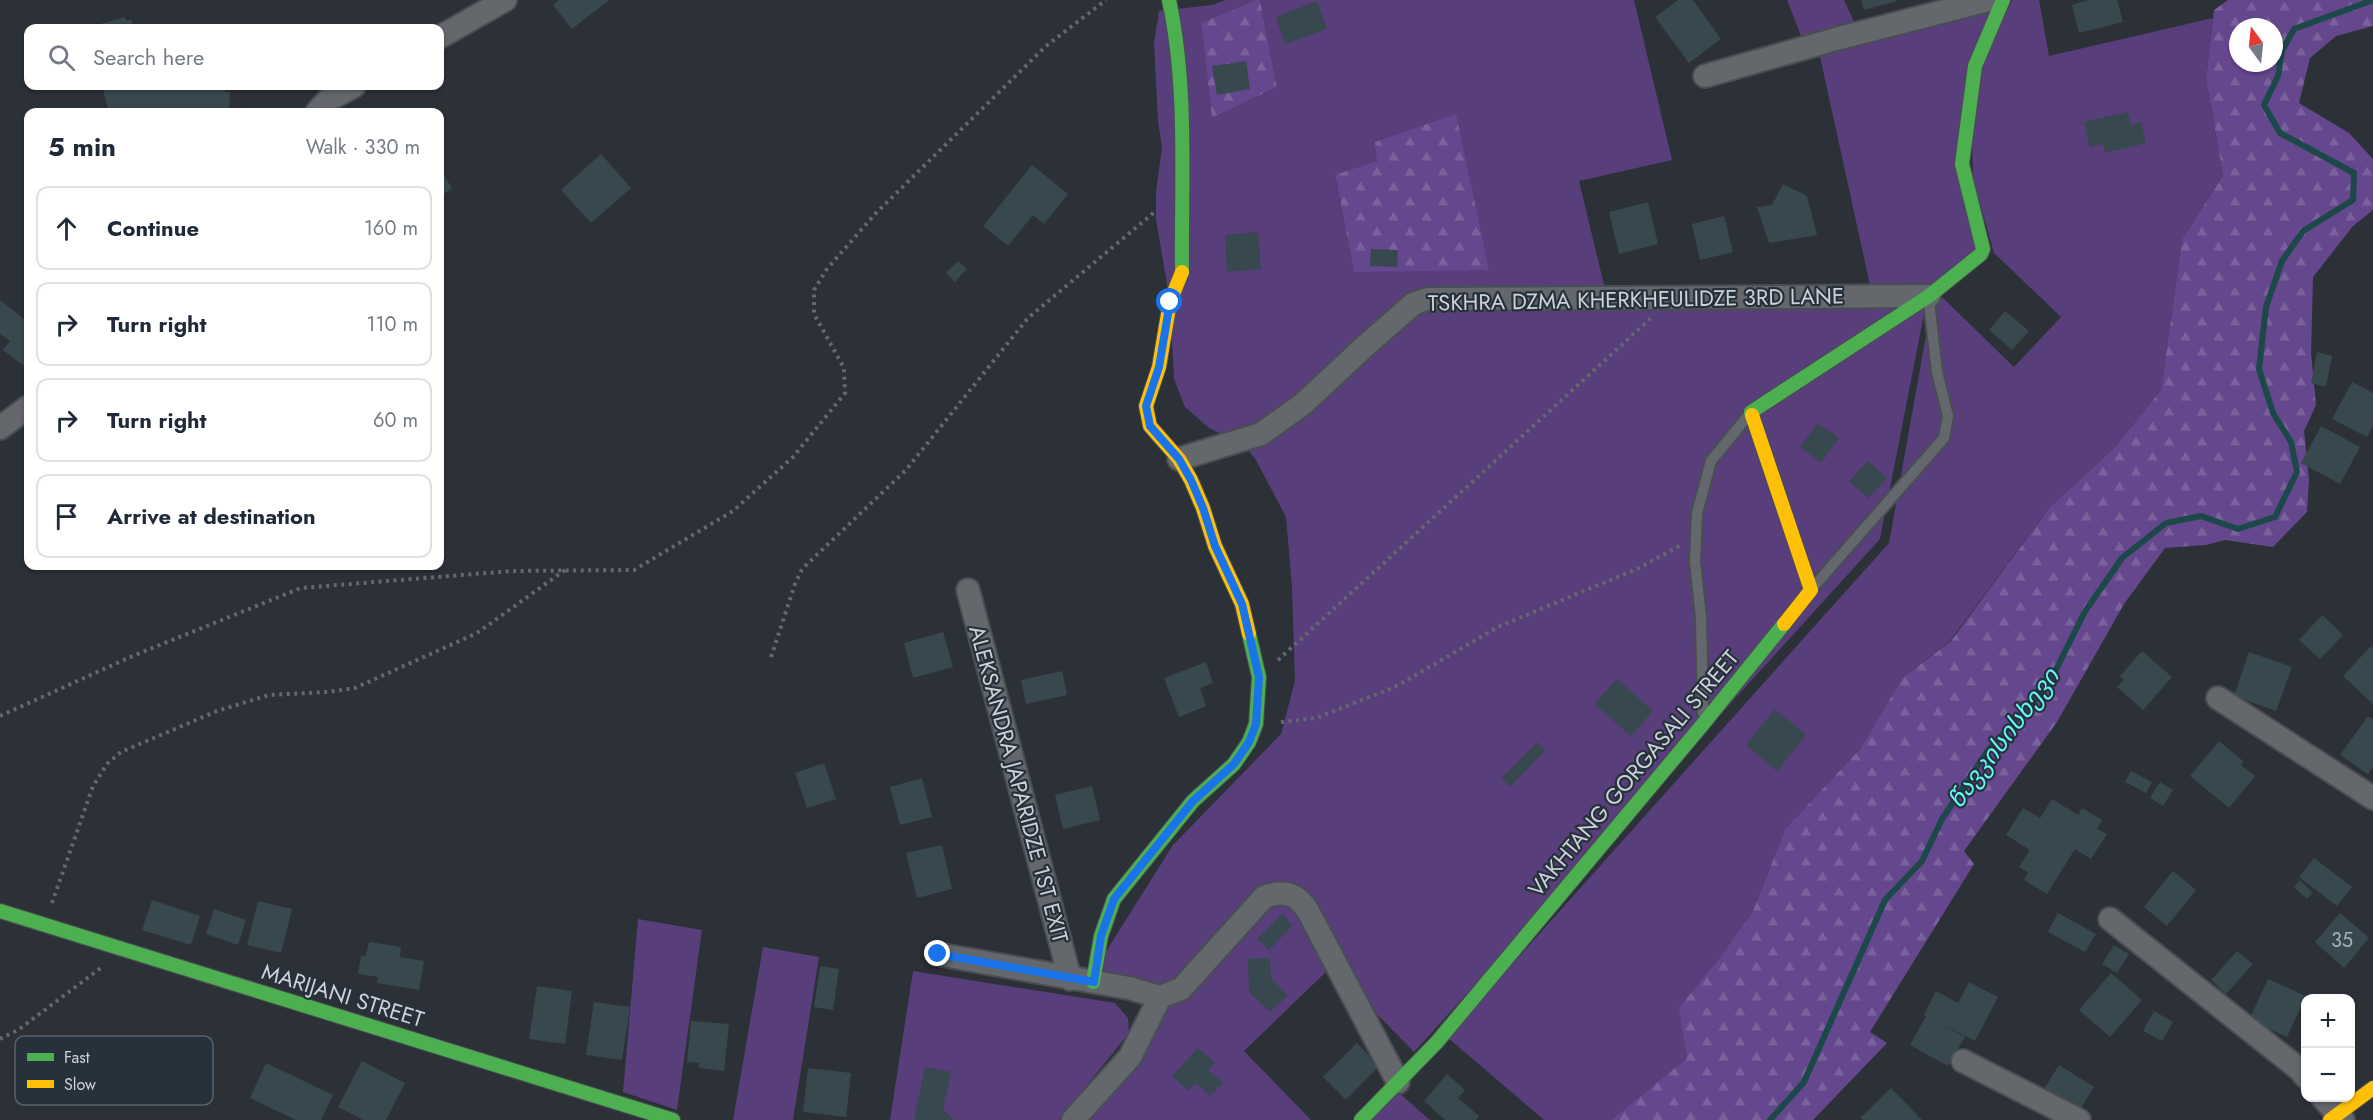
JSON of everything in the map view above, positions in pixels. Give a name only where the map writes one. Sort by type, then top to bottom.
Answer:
[{"type":"street","points":[[444,35],[505,0]]},
{"type":"street","points":[[1094,982],[1101,936],[1114,899],[1193,801],[1234,764],[1249,742],[1256,724],[1259,677],[1242,604],[1215,546],[1191,480],[1179,459],[1150,426],[1146,406],[1159,367],[1170,302],[1182,273],[1181,112],[1176,32],[1169,0]]},
{"type":"street","points":[[1705,76],[1988,0]]},
{"type":"street","points":[[1811,590],[1751,412],[1929,296],[1975,260],[1983,249],[1962,164],[1975,66],[2003,0]]},
{"type":"street","points":[[321,108],[328,100],[347,90]]},
{"type":"street","name":"TSKHRA DZMA KHERKHEULIDZE 3RD LANE","points":[[1179,459],[1261,434],[1303,404],[1364,346],[1413,304],[1427,299],[1929,296]]},
{"type":"street","points":[[0,428],[24,410]]},
{"type":"street","name":"ALEKSANDRA JAPARIDZE 1ST EXIT","points":[[968,590],[1070,979]]},
{"type":"street","name":"VAKHTANG GORGASALI STREET","points":[[1361,1120],[1437,1042],[1703,724],[1811,590]]},
{"type":"street","points":[[2218,698],[2373,798]]},
{"type":"street","points":[[938,954],[1129,988],[1160,997],[1181,989],[1264,897],[1277,893],[1290,894],[1302,901],[1308,911],[1398,1082]]},
{"type":"street","name":"MARIJANI STREET","points":[[0,911],[673,1120]]},
{"type":"street","points":[[2110,919],[2301,1072]]},
{"type":"street","points":[[1073,1120],[1130,1057],[1160,997]]},
{"type":"street","points":[[1963,1061],[2079,1120]]},
{"type":"street","points":[[2333,1113],[2373,1088]]},
{"type":"lane","points":[[1811,590],[1944,438],[1948,416],[1937,372],[1929,296]]},
{"type":"lane","points":[[1703,724],[1696,513],[1712,461],[1751,412]]},
{"type":"path","points":[[0,716],[135,655],[301,588],[511,571],[634,570],[733,511],[793,457],[845,393],[844,368],[814,314],[814,290],[827,269],[875,214],[1046,46],[1106,0]]},
{"type":"path","points":[[771,657],[802,569],[906,470],[1028,318],[1182,189]]},
{"type":"path","points":[[1259,677],[1674,297]]},
{"type":"path","points":[[1256,724],[1316,718],[1395,687],[1500,626],[1639,568],[1696,538]]},
{"type":"path","points":[[44,924],[93,786],[107,764],[121,752],[217,711],[269,695],[355,688],[477,633],[565,569]]},
{"type":"path","points":[[0,1039],[18,1030],[126,949]]},
{"type":"shaded area","points":[[1226,0],[1255,0],[1201,23],[1212,118],[1277,87],[1260,0],[1634,0],[1672,160],[1579,181],[1606,293],[1425,294],[1303,399],[1230,438],[1209,428],[1185,407],[1174,379],[1170,302],[1156,219],[1156,191],[1162,148],[1158,121],[1154,43],[1159,11],[1212,5]],"holes":[[[1378,161],[1354,272],[1335,176]]]},
{"type":"shaded area","points":[[1787,0],[1844,0],[1856,26],[1803,41]]},
{"type":"shaded area","points":[[2012,0],[2039,0],[2049,56],[2213,18],[2206,80],[2223,176],[2182,239],[2161,390],[2113,449],[2050,507],[1950,641],[1902,678],[1860,749],[1785,829],[1753,911],[1680,1008],[1687,1058],[1611,1120],[1544,1120],[1447,1037],[1889,543],[1927,330],[1936,305],[1943,298],[2014,367],[2061,317],[1994,253],[1969,164],[1980,68]]},
{"type":"shaded area","points":[[1995,4],[1970,61],[1975,251],[1927,289],[1870,285],[1819,52]]},
{"type":"shaded area","points":[[1927,299],[1880,539],[1414,1052],[1331,967],[1244,1051],[1311,1120],[1081,1120],[1145,1031],[1142,1005],[1134,992],[1088,980],[1173,845],[1281,734],[1295,681],[1292,587],[1286,517],[1256,460],[1246,447],[1428,305]]},
{"type":"shaded area","points":[[638,919],[702,930],[677,1110],[623,1092]]},
{"type":"shaded area","points":[[763,947],[819,957],[793,1120],[733,1120]]},
{"type":"shaded area","points":[[913,971],[1115,1003],[1128,1018],[1129,1033],[1059,1120],[890,1120]]},
{"type":"shaded area","points":[[1398,1092],[1430,1120],[1371,1120]]},
{"type":"green space","points":[[1255,0],[1260,0],[1277,87],[1212,118],[1201,23]]},
{"type":"green space","points":[[2228,0],[2373,0],[2373,26],[2336,36],[2310,58],[2299,103],[2349,133],[2373,159],[2373,210],[2353,226],[2313,277],[2311,353],[2316,405],[2304,431],[2309,480],[2307,512],[2273,547],[2225,540],[2206,545],[2165,548],[2124,604],[2057,722],[1964,851],[1974,864],[1870,1032],[1887,1043],[1813,1120],[1611,1120],[1687,1058],[1679,1008],[1718,960],[1753,911],[1785,829],[1860,749],[1902,678],[1951,641],[2050,507],[2113,449],[2161,390],[2182,239],[2223,176],[2206,79],[2214,10]]},
{"type":"green space","points":[[1456,114],[1489,270],[1354,272],[1335,175],[1377,161],[1375,142]]},
{"type":"building","points":[[559,0],[609,0],[572,29],[553,5]]},
{"type":"building","points":[[1678,0],[1693,0],[1721,39],[1689,63],[1655,17]]},
{"type":"building","points":[[1861,0],[1897,0],[1897,1],[1864,10]]},
{"type":"building","points":[[2088,0],[2117,0],[2123,22],[2079,33],[2072,5]]},
{"type":"building","points":[[1317,1],[1327,29],[1285,44],[1276,17]]},
{"type":"building","points":[[125,17],[126,21],[131,19],[133,24],[100,24]]},
{"type":"building","points":[[1246,61],[1250,89],[1217,95],[1212,66]]},
{"type":"building","points":[[103,90],[224,90],[230,92],[229,108],[108,108]]},
{"type":"building","points":[[2128,112],[2131,125],[2141,122],[2146,143],[2105,153],[2103,144],[2090,147],[2084,122]]},
{"type":"building","points":[[601,154],[631,188],[591,223],[561,190]]},
{"type":"building","points":[[1032,165],[1068,194],[1044,224],[1033,215],[1008,246],[983,226]]},
{"type":"building","points":[[444,175],[452,188],[444,194]]},
{"type":"building","points":[[1783,184],[1807,196],[1817,235],[1769,243],[1757,207],[1772,205]]},
{"type":"building","points":[[1648,202],[1658,244],[1619,254],[1609,212]]},
{"type":"building","points":[[1724,216],[1733,252],[1700,260],[1692,224]]},
{"type":"building","points":[[1258,232],[1261,269],[1227,272],[1225,235]]},
{"type":"building","points":[[1371,249],[1398,250],[1397,267],[1370,266]]},
{"type":"building","points":[[958,261],[967,269],[955,282],[946,273]]},
{"type":"building","points":[[0,300],[24,319],[24,366],[3,350],[10,341],[0,334]]},
{"type":"building","points":[[2005,311],[2029,331],[2012,350],[1989,330]]},
{"type":"building","points":[[2317,352],[2332,356],[2326,387],[2311,383]]},
{"type":"building","points":[[2352,382],[2373,393],[2373,426],[2367,437],[2332,419]]},
{"type":"building","points":[[1818,423],[1839,438],[1821,463],[1800,447]]},
{"type":"building","points":[[2321,426],[2360,447],[2340,484],[2301,463]]},
{"type":"building","points":[[1868,461],[1887,478],[1868,498],[1849,481]]},
{"type":"building","points":[[2322,615],[2343,635],[2320,659],[2299,640]]},
{"type":"building","points":[[943,632],[953,667],[913,678],[904,643]]},
{"type":"building","points":[[2371,646],[2373,648],[2373,704],[2343,676]]},
{"type":"building","points":[[2142,651],[2172,677],[2143,710],[2117,687],[2124,680],[2120,676]]},
{"type":"building","points":[[2249,652],[2292,667],[2276,711],[2234,696]]},
{"type":"building","points":[[1206,662],[1213,683],[1200,688],[1206,706],[1179,717],[1164,678]]},
{"type":"building","points":[[1062,671],[1067,695],[1026,704],[1021,680]]},
{"type":"building","points":[[1617,679],[1653,711],[1631,736],[1594,704]]},
{"type":"building","points":[[1775,709],[1806,735],[1777,771],[1746,745]]},
{"type":"building","points":[[2368,716],[2373,719],[2373,767],[2368,774],[2340,755]]},
{"type":"building","points":[[2219,741],[2243,761],[2241,765],[2255,776],[2229,808],[2190,776]]},
{"type":"building","points":[[1537,742],[1545,751],[1510,787],[1501,778]]},
{"type":"building","points":[[824,763],[836,799],[807,808],[795,773]]},
{"type":"building","points":[[2131,771],[2152,782],[2146,793],[2125,782]]},
{"type":"building","points":[[922,778],[932,817],[900,825],[890,787]]},
{"type":"building","points":[[2160,782],[2173,790],[2163,806],[2150,798]]},
{"type":"building","points":[[1092,786],[1100,820],[1063,829],[1055,795]]},
{"type":"building","points":[[2052,799],[2078,815],[2082,808],[2102,820],[2097,829],[2107,834],[2091,859],[2075,849],[2047,894],[2024,880],[2028,872],[2019,867],[2030,850],[2006,835],[2023,808],[2040,818]]},
{"type":"building","points":[[942,845],[952,889],[917,898],[906,853]]},
{"type":"building","points":[[2314,858],[2352,887],[2337,906],[2299,877]]},
{"type":"building","points":[[2173,871],[2196,890],[2167,926],[2144,907]]},
{"type":"building","points":[[2300,880],[2313,893],[2307,899],[2294,887]]},
{"type":"building","points":[[152,900],[200,916],[191,945],[142,930]]},
{"type":"building","points":[[258,901],[292,909],[281,953],[247,945]]},
{"type":"building","points":[[214,909],[246,920],[238,945],[206,934]]},
{"type":"building","points":[[2058,913],[2096,934],[2085,952],[2048,932]]},
{"type":"building","points":[[2340,913],[2369,938],[2344,968],[2315,942]]},
{"type":"building","points":[[1282,914],[1293,925],[1269,950],[1257,939]]},
{"type":"building","points":[[369,942],[401,947],[400,957],[424,961],[419,990],[377,983],[378,977],[358,974],[361,956],[366,956]]},
{"type":"building","points":[[2114,945],[2129,954],[2117,973],[2102,964]]},
{"type":"building","points":[[2237,951],[2253,964],[2226,994],[2211,980]]},
{"type":"building","points":[[1270,958],[1271,978],[1288,995],[1270,1012],[1249,992],[1248,959]]},
{"type":"building","points":[[820,966],[839,969],[833,1010],[814,1007]]},
{"type":"building","points":[[2111,973],[2142,1000],[2110,1037],[2079,1010]]},
{"type":"building","points":[[2268,979],[2302,994],[2301,1007],[2287,1037],[2249,1020]]},
{"type":"building","points":[[1969,982],[1998,997],[1975,1041],[1938,1022],[1965,1037],[1948,1066],[1910,1045],[1926,1016],[1924,1015],[1936,991],[1958,1003]]},
{"type":"building","points":[[537,986],[572,991],[565,1044],[529,1039]]},
{"type":"building","points":[[594,1002],[630,1007],[622,1060],[586,1055]]},
{"type":"building","points":[[2154,1011],[2173,1022],[2162,1041],[2143,1031]]},
{"type":"building","points":[[691,1021],[729,1024],[724,1071],[699,1068],[699,1063],[687,1062]]},
{"type":"building","points":[[1357,1043],[1379,1066],[1346,1100],[1323,1077]]},
{"type":"building","points":[[1198,1048],[1215,1063],[1208,1070],[1223,1083],[1210,1096],[1196,1083],[1189,1091],[1172,1076]]},
{"type":"building","points":[[362,1061],[405,1083],[386,1120],[363,1120],[338,1107]]},
{"type":"building","points":[[266,1063],[333,1095],[321,1120],[296,1120],[250,1098]]},
{"type":"building","points":[[2059,1065],[2094,1087],[2077,1114],[2042,1092]]},
{"type":"building","points":[[925,1067],[951,1072],[943,1109],[954,1120],[914,1120]]},
{"type":"building","points":[[808,1068],[851,1073],[846,1117],[803,1112]]},
{"type":"building","points":[[1447,1074],[1465,1090],[1458,1098],[1479,1116],[1476,1120],[1445,1120],[1424,1101]]},
{"type":"building","points":[[1891,1088],[1922,1120],[1863,1120],[1860,1118]]},
{"type":"waterway","name":"წავკისისხევი","points":[[1770,1120],[1804,1082],[1885,900],[1922,861],[1942,819],[1989,749],[2048,686],[2084,613],[2122,558],[2166,523],[2201,516],[2238,529],[2275,517],[2297,472],[2291,442],[2273,413],[2259,369],[2266,307],[2282,261],[2303,231],[2353,200],[2354,173],[2280,133],[2264,105],[2278,76],[2282,51],[2294,29],[2373,0]]},
{"type":"traffic: fast","points":[[1169,0],[1175,33],[1181,101],[1182,272]]},
{"type":"traffic: fast","points":[[1752,415],[1751,412],[1929,296],[1981,254],[1983,249],[1962,164],[1975,66],[2003,0]]},
{"type":"traffic: fast","points":[[1361,1120],[1437,1042],[1784,624]]},
{"type":"traffic: fast","points":[[1093,982],[1101,936],[1114,899],[1193,801],[1234,764],[1249,742],[1256,724],[1259,677],[1249,634]]},
{"type":"traffic: fast","points":[[0,911],[673,1120]]},
{"type":"traffic: slow","points":[[1182,272],[1170,302],[1159,367],[1146,406],[1150,426],[1179,459],[1191,480],[1215,546],[1242,604],[1249,634]]},
{"type":"traffic: slow","points":[[1752,415],[1811,590],[1784,624]]},
{"type":"traffic: slow","points":[[2330,1120],[2373,1088]]},
{"type":"route","points":[[938,954],[1094,982],[1101,936],[1114,899],[1193,801],[1234,764],[1249,742],[1256,724],[1259,677],[1242,604],[1215,546],[1191,480],[1179,459],[1150,426],[1146,406],[1159,367],[1170,302]]}]
